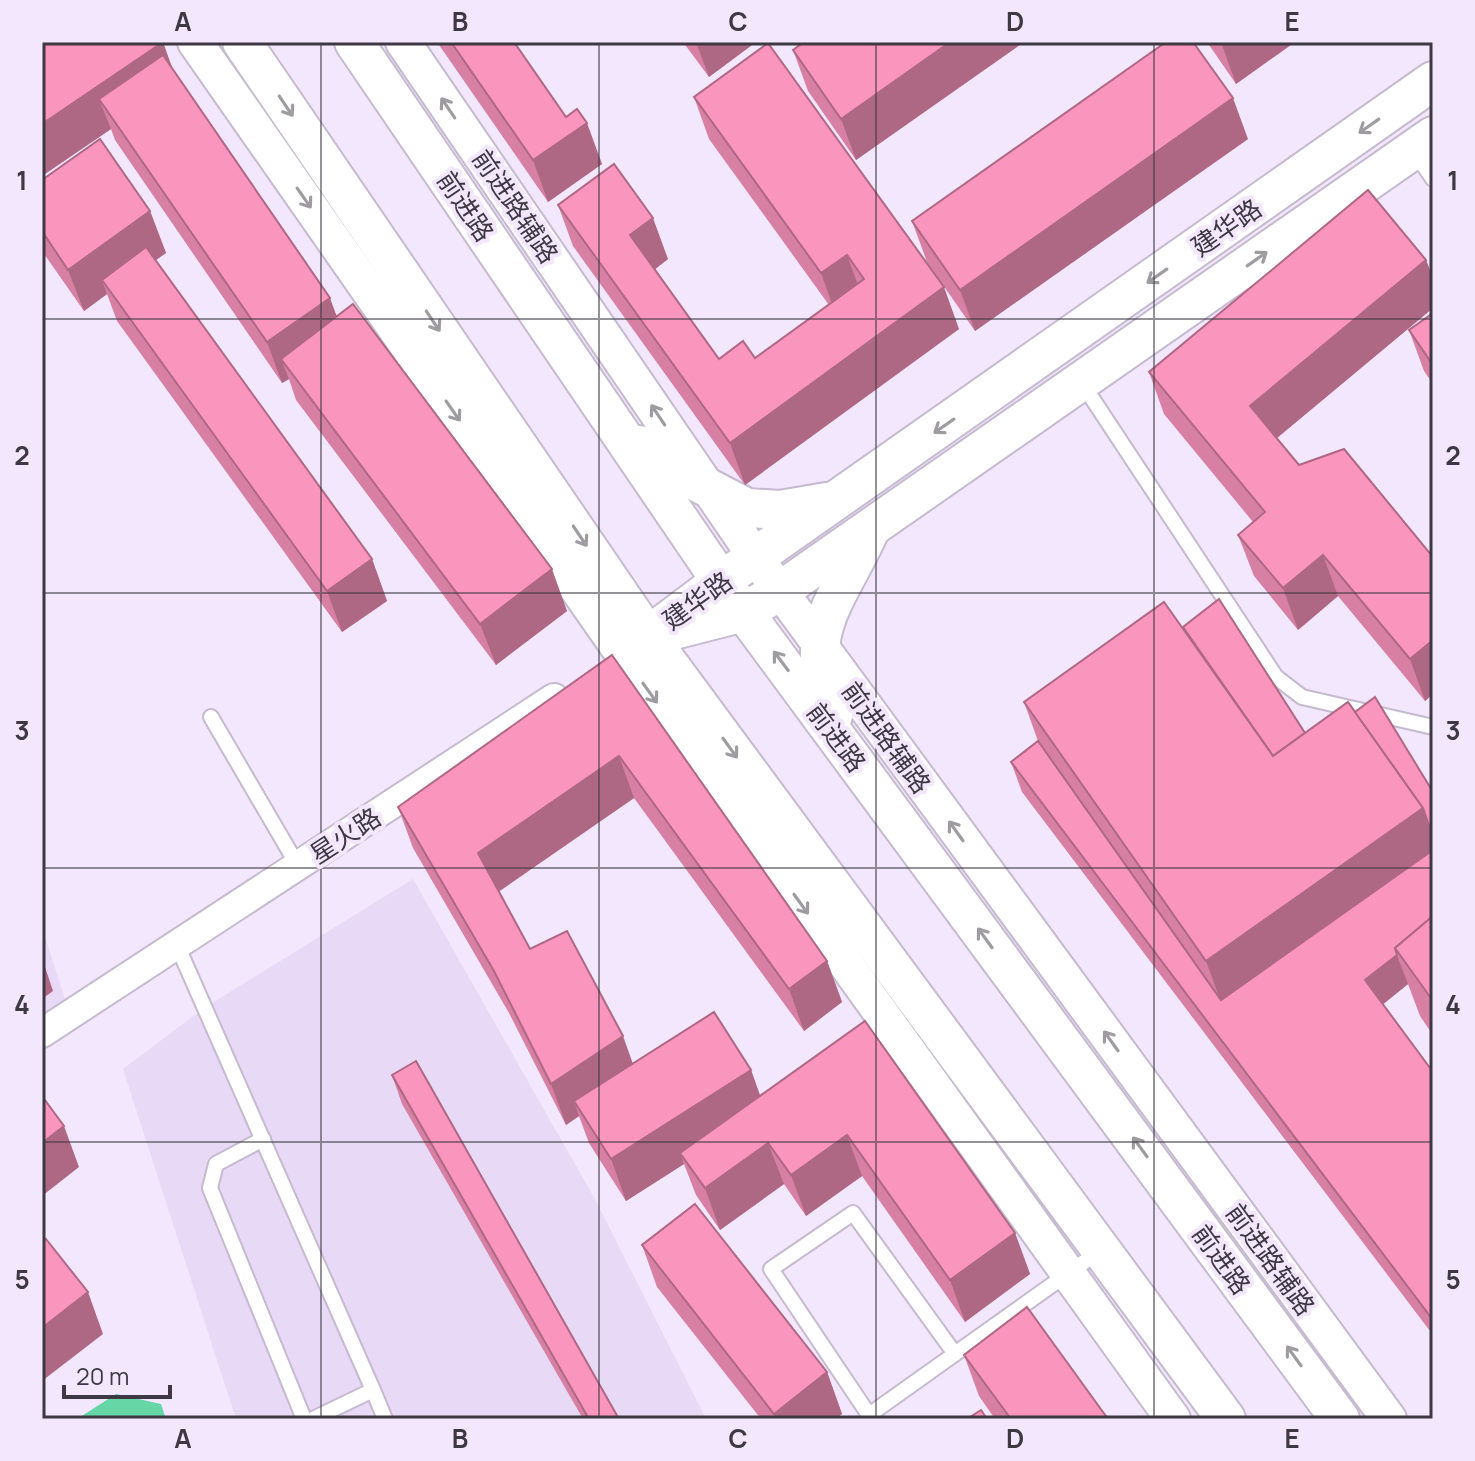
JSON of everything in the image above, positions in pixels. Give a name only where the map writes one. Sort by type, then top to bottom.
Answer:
[{"type":"main road","points":[[242,42],[612,660],[1101,1250],[1226,1419]]},
{"type":"main road","name":"前进路","points":[[354,42],[721,581],[1340,1419]]},
{"type":"main road","name":"建华路","points":[[612,660],[1433,81]]},
{"type":"main road","name":"建华路","points":[[612,660],[744,612],[780,591],[1081,381],[1426,155]]},
{"type":"main road","points":[[619,431],[670,468],[747,508],[780,510],[838,500]]},
{"type":"main road","points":[[846,749],[821,686],[817,642],[872,526]]},
{"type":"street","points":[[195,42],[612,660],[1173,1419]]},
{"type":"street","name":"前进路辅路","points":[[403,42],[756,558],[1389,1419]]},
{"type":"street","name":"星火路","points":[[42,1033],[612,660]]},
{"type":"lane","points":[[1081,381],[1276,677],[1302,697],[1433,727]]},
{"type":"lane","points":[[211,717],[298,866]]},
{"type":"lane","points":[[177,945],[385,1419]]},
{"type":"lane","points":[[263,1139],[216,1164],[210,1188],[304,1419]]},
{"type":"lane","points":[[955,1354],[853,1213],[771,1269],[869,1415],[955,1354],[1067,1274],[1101,1250]]},
{"type":"lane","points":[[313,1419],[373,1390]]},
{"type":"shaded area","points":[[413,879],[596,1201],[706,1419],[236,1419],[123,1069],[204,1008]]},
{"type":"shaded area","points":[[42,928],[65,999],[42,1015]]},
{"type":"green space","points":[[116,1394],[161,1404],[166,1419],[77,1419]]},
{"type":"building","points":[[42,42],[163,42],[42,124]]},
{"type":"building","points":[[451,42],[514,42],[566,117],[577,109],[587,123],[533,160]]},
{"type":"building","points":[[804,42],[950,42],[841,119],[793,50]]},
{"type":"building","points":[[1166,42],[1193,42],[1233,98],[960,290],[912,221]]},
{"type":"building","points":[[768,43],[944,287],[730,443],[558,205],[614,164],[653,218],[630,235],[719,359],[743,341],[755,358],[864,279],[847,255],[821,273],[694,97]]},
{"type":"building","points":[[163,55],[330,298],[267,342],[99,99]]},
{"type":"building","points":[[100,139],[150,211],[68,270],[42,231],[42,180]]},
{"type":"building","points":[[1368,190],[1426,260],[1250,406],[1299,465],[1344,449],[1433,557],[1433,640],[1410,659],[1323,555],[1283,588],[1238,535],[1265,512],[1149,372]]},
{"type":"building","points":[[146,247],[372,559],[327,591],[102,280]]},
{"type":"building","points":[[353,304],[552,569],[480,624],[281,359]]},
{"type":"building","points":[[1433,313],[1433,365],[1409,330]]},
{"type":"building","points":[[1219,599],[1305,733],[1273,756],[1183,627]]},
{"type":"building","points":[[1164,602],[1273,756],[1348,702],[1423,808],[1206,961],[1024,702]]},
{"type":"building","points":[[612,655],[827,961],[789,989],[619,756],[478,853],[530,949],[567,931],[623,1036],[551,1084],[494,971],[398,807]]},
{"type":"building","points":[[1375,697],[1433,792],[1433,837],[1423,808],[1355,712]]},
{"type":"building","points":[[1038,741],[1221,1000],[1433,850],[1433,916],[1395,948],[1397,955],[1365,980],[1433,1072],[1433,1320],[1011,762]]},
{"type":"building","points":[[1433,916],[1433,1001],[1395,948]]},
{"type":"building","points":[[714,1012],[751,1070],[611,1159],[574,1101]]},
{"type":"building","points":[[865,1021],[1015,1233],[950,1280],[847,1135],[791,1175],[768,1143],[705,1188],[680,1153]]},
{"type":"building","points":[[416,1061],[619,1419],[589,1419],[392,1075]]},
{"type":"building","points":[[42,1096],[64,1126],[42,1143]]},
{"type":"building","points":[[695,1204],[827,1372],[774,1414],[642,1245]]},
{"type":"building","points":[[46,1239],[88,1292],[42,1328],[42,1242]]},
{"type":"building","points":[[1027,1307],[1108,1419],[1011,1419],[964,1355]]},
{"type":"building","points":[[981,1410],[987,1419],[967,1419]]}]
